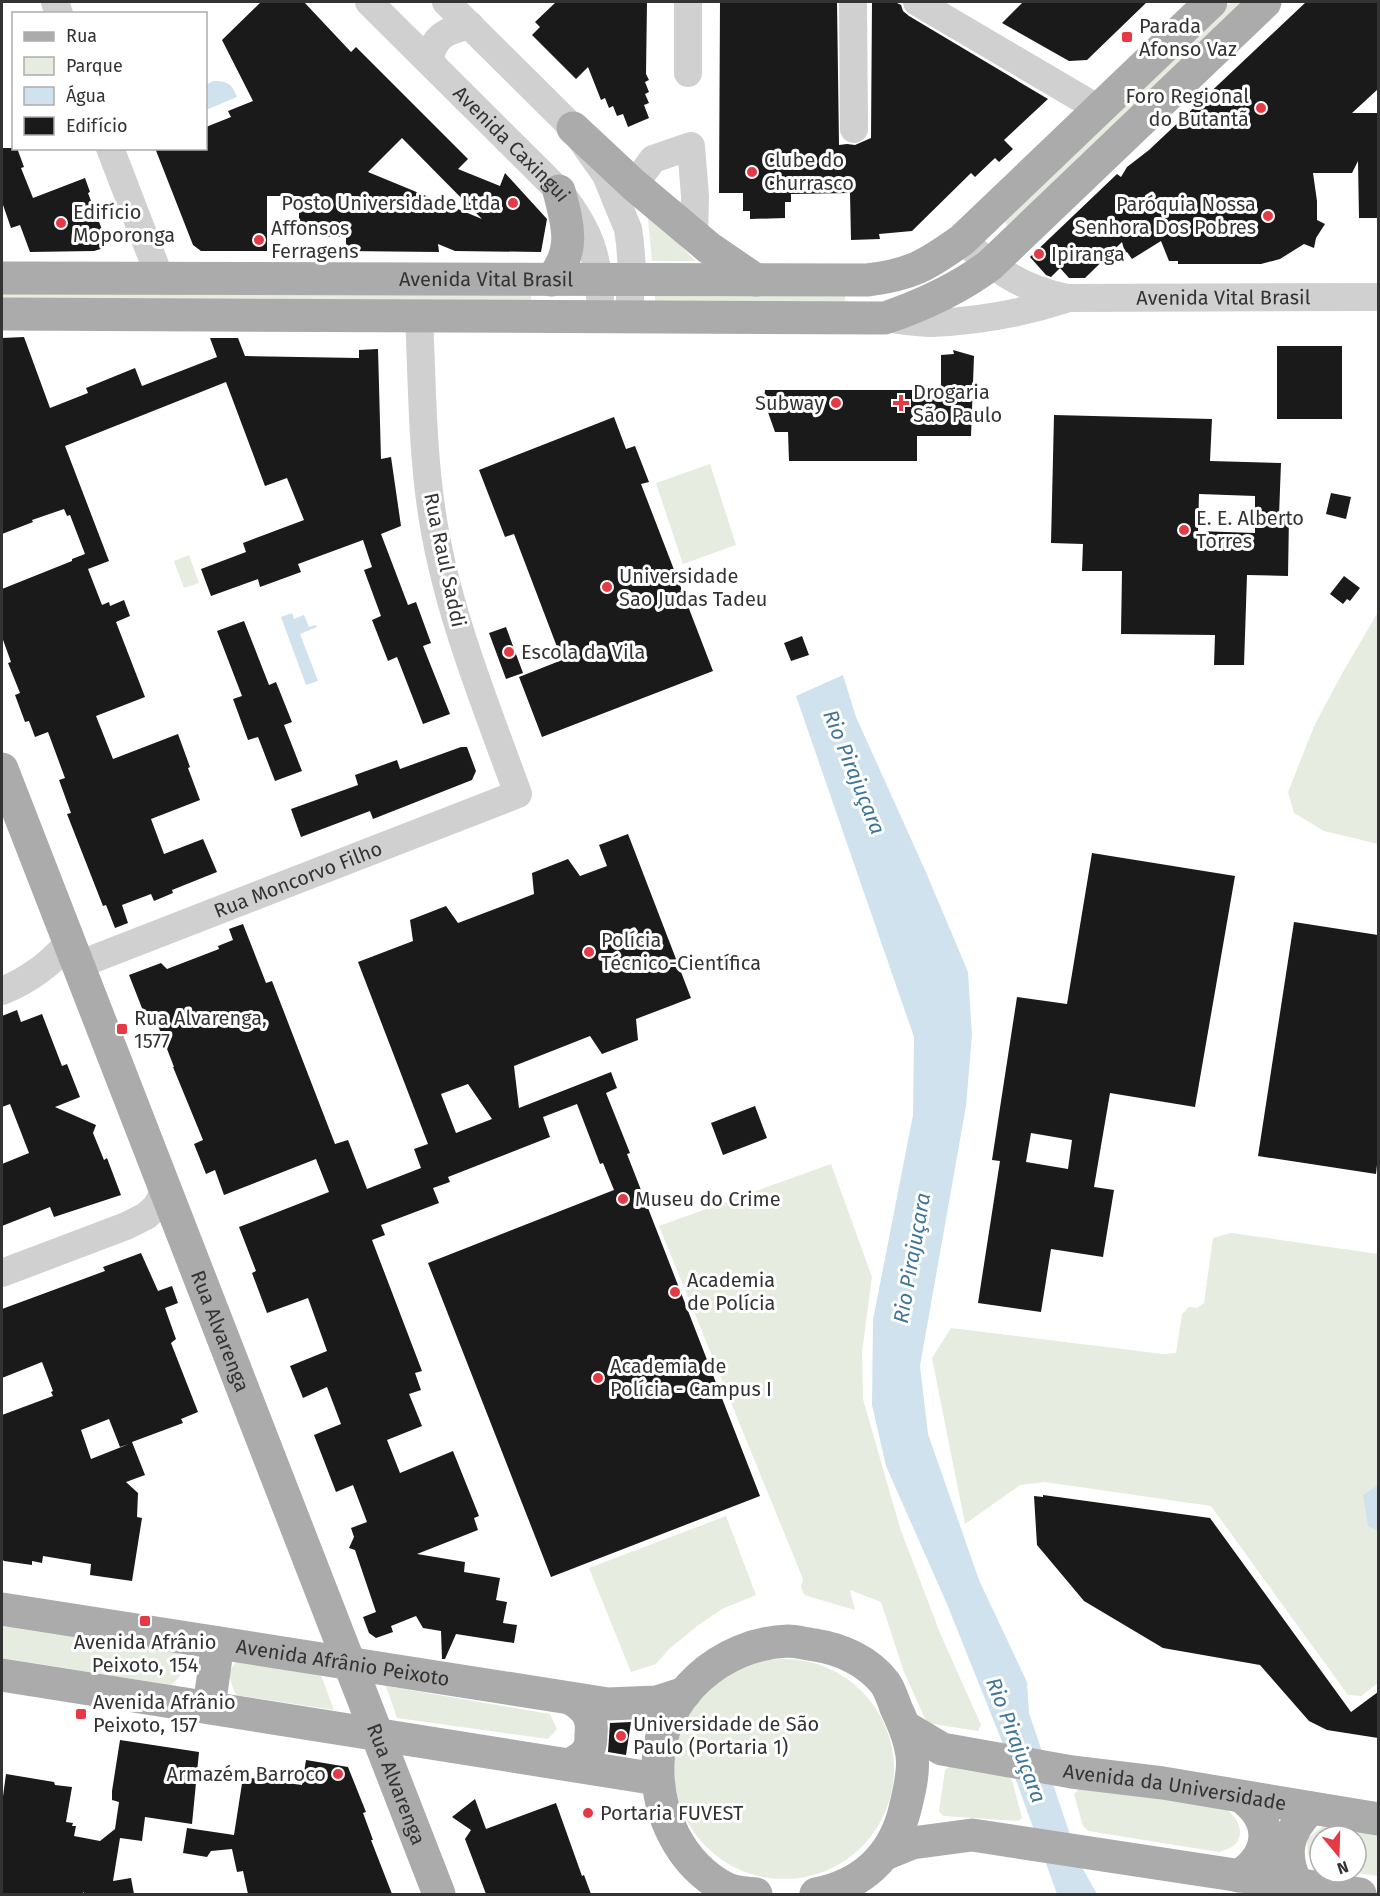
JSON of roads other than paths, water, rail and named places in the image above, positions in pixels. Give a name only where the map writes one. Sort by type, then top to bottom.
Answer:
[{"type":"main road","name":"Avenida Vital Brasil","points":[[2,278],[867,280],[892,277],[925,266],[962,240],[1211,2]]},
{"type":"main road","points":[[990,265],[1264,2]]},
{"type":"main road","points":[[573,128],[694,237],[756,280]]},
{"type":"main road","points":[[551,280],[560,270],[568,245],[567,218],[560,191]]},
{"type":"main road","name":"Avenida Vital Brasil","points":[[2,314],[885,318],[951,291],[990,265]]},
{"type":"main road","name":"Rua Alvarenga","points":[[2,769],[439,1894]]},
{"type":"main road","name":"Avenida Afrânio Peixoto","points":[[2,1609],[609,1704],[657,1702],[685,1693]]},
{"type":"main road","points":[[738,1893],[699,1869],[677,1843],[663,1813],[657,1779],[658,1756],[663,1733],[672,1712],[700,1676],[722,1660],[755,1646],[789,1641],[834,1648],[871,1669],[885,1684],[905,1727],[913,1755],[911,1782],[901,1822],[885,1854],[862,1876],[825,1894]]},
{"type":"main road","points":[[209,1707],[218,1643]]},
{"type":"main road","points":[[2,1674],[657,1779]]},
{"type":"main road","points":[[571,1764],[585,1755],[590,1747],[592,1726],[590,1715],[584,1706],[572,1699]]},
{"type":"main road","name":"Avenida da Universidade","points":[[905,1727],[942,1749],[1072,1772],[1163,1783],[1378,1819]]},
{"type":"main road","points":[[1239,1876],[1255,1863],[1265,1844],[1262,1817],[1253,1805],[1242,1797]]},
{"type":"main road","points":[[1297,1885],[1289,1865],[1288,1844],[1296,1824],[1311,1808]]},
{"type":"main road","points":[[885,1854],[912,1843],[972,1835],[1360,1894]]},
{"type":"street","name":"Avenida Caxingui","points":[[369,2],[560,191],[576,212],[615,280],[616,316]]},
{"type":"street","name":"Avenida Caxingui","points":[[446,2],[573,128],[606,175],[628,228],[630,243],[632,269],[615,280]]},
{"type":"street","points":[[688,2],[688,73]]},
{"type":"street","points":[[853,2],[854,129]]},
{"type":"street","points":[[917,2],[1099,109]]},
{"type":"street","points":[[434,66],[430,61],[434,43],[448,30],[470,25]]},
{"type":"street","points":[[634,185],[653,159],[691,146],[695,196],[694,237]]},
{"type":"street","points":[[111,150],[160,278]]},
{"type":"street","points":[[962,240],[990,265]]},
{"type":"street","name":"Avenida Vital Brasil","points":[[990,265],[1030,288],[1067,298],[1378,297]]},
{"type":"street","name":"Avenida Vital Brasil","points":[[885,318],[930,323],[972,319],[1030,309],[1067,298]]},
{"type":"street","name":"Rua Raul Saddi","points":[[419,316],[428,478],[439,550],[455,619],[518,794]]},
{"type":"street","name":"Rua Moncorvo Filho","points":[[2,991],[31,977],[58,955],[74,953],[518,794]]},
{"type":"street","points":[[2,1273],[126,1226],[146,1216],[156,1207],[165,1190]]},
{"type":"water","points":[[213,81],[229,84],[237,97],[207,110],[207,84]]},
{"type":"water","points":[[292,613],[294,619],[304,615],[309,627],[315,625],[317,627],[300,634],[318,681],[306,685],[281,617]]},
{"type":"water","name":"Rio Pirajuçara","points":[[843,675],[856,717],[968,972],[972,1035],[966,1106],[920,1366],[928,1434],[979,1580],[1027,1682],[1029,1713],[1080,1864],[1097,1894],[1057,1894],[1003,1744],[947,1604],[886,1466],[872,1405],[873,1320],[913,1115],[914,1037],[796,696]]},
{"type":"water","points":[[1378,1485],[1378,1531],[1368,1526],[1363,1495]]},
{"type":"place","name":"Parada Afonso Vaz","points":[[1127,37]]},
{"type":"place","name":"Foro Regional do Butantã","points":[[1261,108]]},
{"type":"place","name":"Clube do Churrasco","points":[[752,172]]},
{"type":"place","name":"Posto Universidade Ltda","points":[[513,203]]},
{"type":"place","name":"Paróquia Nossa Senhora Dos Pobres","points":[[1268,216]]},
{"type":"place","name":"Edifício Moporonga","points":[[61,223]]},
{"type":"place","name":"Affonsos Ferragens","points":[[259,240]]},
{"type":"place","name":"Ipiranga","points":[[1039,254]]},
{"type":"place","name":"Subway","points":[[836,403]]},
{"type":"place","name":"Drogaria São Paulo","points":[[901,403]]},
{"type":"place","name":"E. E. Alberto Torres","points":[[1184,530]]},
{"type":"place","name":"Universidade Sao Judas Tadeu","points":[[607,587]]},
{"type":"place","name":"Escola da Vila","points":[[509,652]]},
{"type":"place","name":"Polícia Técnico-Científica","points":[[589,952]]},
{"type":"place","name":"Rua Alvarenga, 1577","points":[[122,1029]]},
{"type":"place","name":"Museu do Crime","points":[[623,1199]]},
{"type":"place","name":"Academia de Polícia","points":[[675,1292]]},
{"type":"place","name":"Academia de Polícia - Campus I","points":[[598,1378]]},
{"type":"place","name":"Avenida Afrânio Peixoto, 154","points":[[145,1621]]},
{"type":"place","name":"Avenida Afrânio Peixoto, 157","points":[[81,1714]]},
{"type":"place","name":"Universidade de São Paulo (Portaria 1)","points":[[621,1736]]},
{"type":"place","name":"Armazém Barroco","points":[[338,1774]]},
{"type":"place","name":"Portaria FUVEST","points":[[588,1813]]}]
